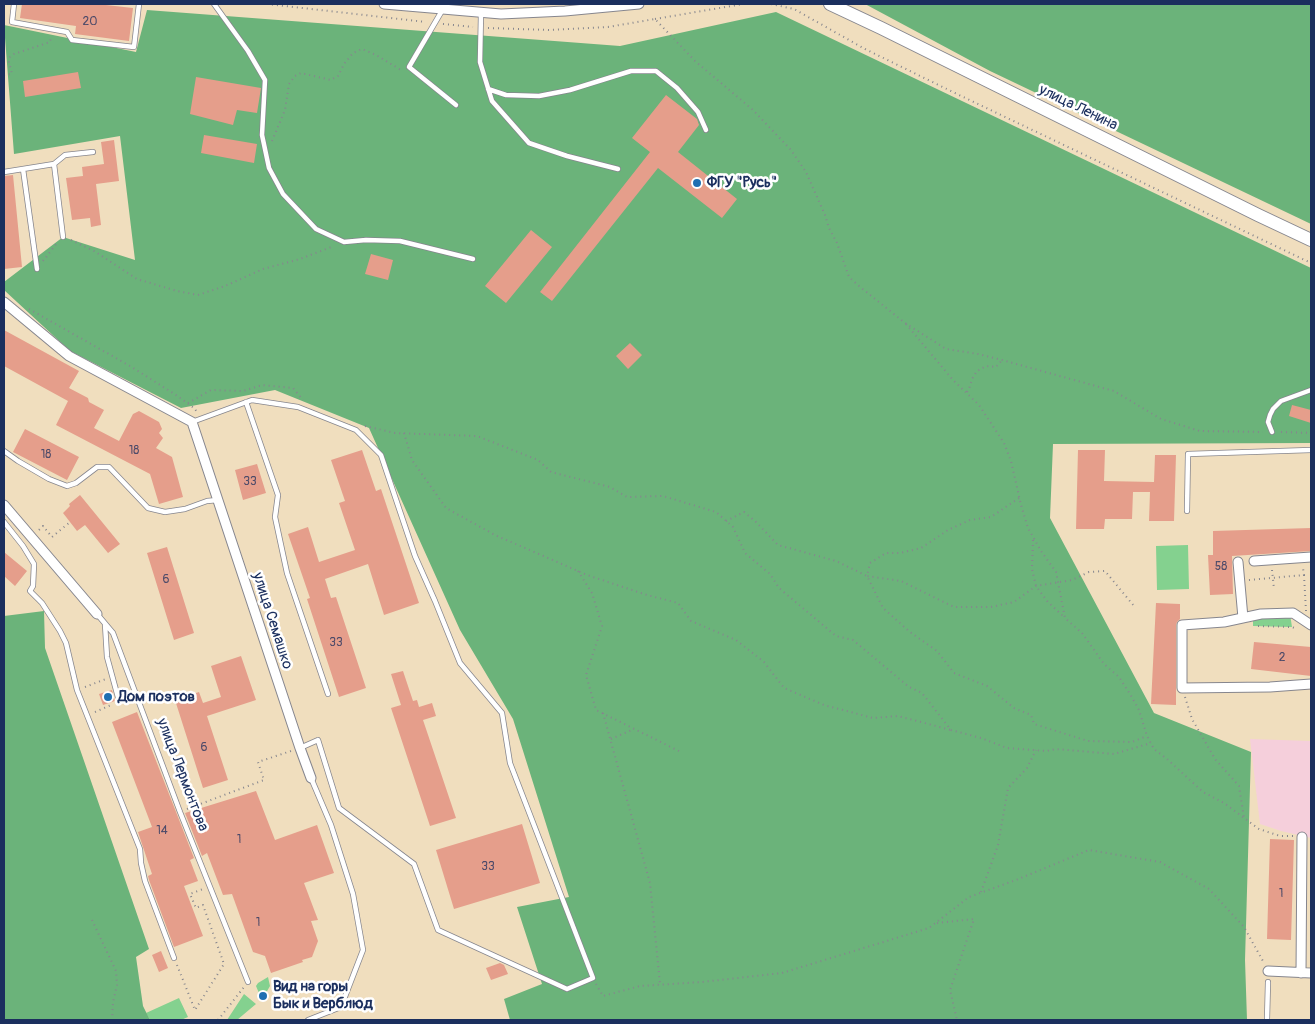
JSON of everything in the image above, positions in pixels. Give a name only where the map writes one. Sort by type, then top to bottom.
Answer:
[{"type":"main road","name":"улица Ленина","points":[[830,4],[1311,240]]},
{"type":"street","points":[[384,4],[443,9],[457,7],[481,13],[501,14],[565,11],[639,4]]},
{"type":"street","points":[[4,302],[69,356],[192,422]]},
{"type":"street","name":"улица Семашко","points":[[192,422],[311,778]]},
{"type":"street","name":"улица Лермонтова","points":[[4,504],[97,614]]},
{"type":"street","points":[[1254,561],[1311,557]]},
{"type":"street","points":[[1238,562],[1243,618]]},
{"type":"street","points":[[1309,624],[1293,613],[1260,614],[1224,622],[1182,625],[1182,688],[1311,684]]},
{"type":"street","points":[[1302,837],[1302,972]]},
{"type":"street","points":[[1268,971],[1311,973]]},
{"type":"lane","points":[[14,4],[12,22],[67,32],[72,40],[134,47],[139,4]]},
{"type":"lane","points":[[214,4],[248,51],[265,80],[262,135],[269,168],[282,194],[316,229],[344,242],[366,240],[400,241],[473,259]]},
{"type":"lane","points":[[443,9],[409,66],[456,105]]},
{"type":"lane","points":[[481,13],[480,62],[492,101],[529,143],[567,156],[618,169]]},
{"type":"lane","points":[[488,88],[506,95],[539,96],[570,90],[631,71],[656,71],[677,88],[698,112],[706,130]]},
{"type":"lane","points":[[4,172],[54,164],[65,155],[93,152]]},
{"type":"lane","points":[[54,164],[63,237]]},
{"type":"lane","points":[[23,169],[37,269]]},
{"type":"lane","points":[[1272,432],[1268,422],[1273,409],[1281,401],[1311,390]]},
{"type":"lane","points":[[192,422],[252,400],[298,407],[356,430],[380,456],[415,556],[436,601],[460,663],[502,713],[510,763],[593,978],[567,990],[438,930],[414,864],[339,808],[318,740],[300,748]]},
{"type":"lane","points":[[246,402],[278,495],[275,517],[287,573],[328,694]]},
{"type":"lane","points":[[1187,511],[1188,454],[1311,450]]},
{"type":"lane","points":[[4,451],[49,479],[67,486],[76,484],[98,467],[109,467],[148,508],[165,512],[218,500]]},
{"type":"lane","points":[[4,522],[23,546],[34,564],[33,586],[30,591],[42,603],[66,643],[77,690],[140,849],[145,881],[174,958]]},
{"type":"lane","name":"улица Лермонтова","points":[[97,614],[113,633],[180,812],[248,982]]},
{"type":"lane","points":[[104,623],[107,656],[119,701]]},
{"type":"lane","name":"улица Семашко","points":[[308,1020],[341,1008],[363,950],[353,894],[331,825],[311,778]]},
{"type":"lane","points":[[1267,1020],[1268,982]]},
{"type":"path","points":[[267,4],[481,28],[550,30],[608,27],[743,4]]},
{"type":"path","points":[[771,4],[794,10],[957,94],[1311,263]]},
{"type":"path","points":[[655,19],[696,61],[752,110],[791,150],[806,172],[837,243],[849,276],[858,286],[905,323],[946,349],[978,354],[1114,391],[1160,419],[1200,431],[1311,433]]},
{"type":"path","points":[[4,75],[12,74],[10,57],[14,54],[50,42]]},
{"type":"path","points":[[266,155],[285,110],[289,84],[295,76],[301,74],[332,80],[338,76],[344,64],[353,53],[362,49],[376,54],[403,71],[409,66]]},
{"type":"path","points":[[37,269],[63,237],[94,251],[137,279],[198,295],[344,242]]},
{"type":"path","points":[[28,308],[130,366],[188,403],[202,418]]},
{"type":"path","points":[[905,323],[953,380],[979,405],[1004,443],[1011,461],[1028,528],[1056,572],[1065,618]]},
{"type":"path","points":[[966,392],[977,371],[986,366],[996,367],[1002,360]]},
{"type":"path","points":[[188,403],[211,390],[243,391],[262,385],[293,388],[304,401]]},
{"type":"path","points":[[361,425],[395,433],[476,436],[538,460],[551,472],[610,487],[627,497],[663,496],[716,512],[733,527],[746,553],[770,574],[779,588],[836,636],[853,640],[909,688],[922,693],[951,730]]},
{"type":"path","points":[[404,433],[412,460],[446,508],[495,535],[578,571],[647,596],[678,604],[691,621],[736,640],[764,662],[784,688],[824,705],[873,718],[898,716],[981,738],[1007,748],[1046,751],[1056,749],[1114,754],[1151,743]]},
{"type":"path","points":[[1019,498],[991,517],[970,520],[948,530],[922,548],[900,553],[886,553],[870,563],[867,576],[883,608],[910,632],[937,651],[954,673],[988,686],[1014,708],[1031,715],[1034,724],[1088,741],[1132,742],[1147,736]]},
{"type":"path","points":[[726,521],[744,512],[778,545],[836,561],[867,576],[901,581],[954,607],[991,607],[1014,602],[1036,586],[1072,580],[1089,572],[1105,571],[1134,606]]},
{"type":"path","points":[[31,536],[43,526],[52,537],[70,522]]},
{"type":"path","points":[[1033,537],[1032,569],[1036,586],[1047,602],[1082,633],[1104,664],[1119,677],[1139,710],[1147,736],[1154,748],[1203,792],[1224,803],[1259,829],[1280,836],[1302,837]]},
{"type":"path","points":[[1303,563],[1309,624]]},
{"type":"path","points":[[1271,566],[1274,589]]},
{"type":"path","points":[[578,571],[592,592],[602,626],[586,675],[596,710],[679,751]]},
{"type":"path","points":[[1240,580],[1304,576]]},
{"type":"path","points":[[1253,626],[1292,626],[1298,629]]},
{"type":"path","points":[[77,690],[108,678]]},
{"type":"path","points":[[1182,688],[1192,720],[1201,736],[1215,759],[1239,786],[1245,819]]},
{"type":"path","points":[[87,716],[119,701]]},
{"type":"path","points":[[603,713],[650,883],[660,985]]},
{"type":"path","points":[[610,739],[634,729]]},
{"type":"path","points":[[180,812],[264,780],[258,762],[300,748]]},
{"type":"path","points":[[981,893],[998,845],[1008,788],[1027,768],[1036,750]]},
{"type":"path","points":[[593,978],[603,996],[640,986],[782,973],[929,928],[969,897],[1089,850],[1160,862],[1209,889],[1244,927],[1268,971]]},
{"type":"path","points":[[174,958],[195,1010],[224,964],[203,905],[196,908],[190,894],[201,890]]},
{"type":"path","points":[[935,923],[974,919],[950,990],[957,1020]]},
{"type":"path","points":[[92,920],[116,971],[117,985],[113,1002],[112,1020]]},
{"type":"path","points":[[218,1020],[248,982]]},
{"type":"shaded area","points":[[1250,739],[1311,741],[1311,838],[1260,824]]},
{"type":"green space","points":[[865,4],[1311,4],[1311,224],[990,71]]},
{"type":"green space","points":[[147,10],[620,46],[776,12],[1311,268],[1311,443],[1053,444],[1050,518],[1154,713],[1251,752],[1245,960],[1247,1020],[510,1020],[504,999],[542,984],[517,907],[569,897],[513,719],[460,630],[369,428],[275,390],[181,408],[70,351],[4,290],[4,282],[63,237],[135,260],[120,136],[14,154],[4,25],[136,52]]},
{"type":"green space","points":[[1188,545],[1189,589],[1157,590],[1156,546]]},
{"type":"green space","points":[[44,611],[45,648],[149,949],[136,957],[143,1006],[150,1020],[4,1020],[4,616]]},
{"type":"green space","points":[[1290,614],[1292,627],[1253,626],[1253,618]]},
{"type":"green space","points":[[268,977],[270,986],[261,998],[256,986]]},
{"type":"green space","points":[[244,994],[256,1004],[237,1020],[227,1020]]},
{"type":"green space","points":[[179,998],[188,1017],[181,1020],[150,1020],[146,1013]]},
{"type":"building","points":[[22,4],[97,4],[133,8],[129,41],[75,34],[76,26],[20,18]]},
{"type":"building","points":[[78,72],[81,88],[25,97],[23,81]]},
{"type":"building","points":[[196,77],[261,88],[257,113],[237,110],[233,125],[190,114]]},
{"type":"building","name":"ФГУ \"Русь\"","points":[[666,95],[697,119],[699,125],[678,152],[737,199],[722,218],[658,168],[552,301],[540,292],[650,152],[632,138]]},
{"type":"building","points":[[204,135],[257,144],[254,163],[201,153]]},
{"type":"building","points":[[114,140],[119,181],[96,184],[101,225],[91,227],[90,218],[72,220],[66,178],[83,176],[82,167],[104,164],[101,142]]},
{"type":"building","points":[[13,175],[22,267],[4,269],[4,176]]},
{"type":"building","points":[[531,230],[552,247],[506,303],[485,286]]},
{"type":"building","points":[[371,254],[393,260],[388,280],[365,274]]},
{"type":"building","points":[[4,330],[79,371],[69,388],[88,398],[89,402],[104,410],[94,428],[119,441],[133,414],[139,411],[159,422],[162,429],[159,433],[163,438],[156,448],[172,457],[183,497],[159,504],[150,474],[56,425],[68,401],[4,366]]},
{"type":"building","points":[[630,343],[642,355],[628,369],[616,356]]},
{"type":"building","points":[[1292,405],[1311,410],[1311,423],[1289,416]]},
{"type":"building","points":[[25,429],[79,457],[67,480],[13,452]]},
{"type":"building","points":[[362,450],[376,491],[381,489],[419,603],[384,615],[368,564],[325,579],[331,598],[336,597],[366,688],[339,697],[307,599],[310,598],[288,534],[308,527],[319,562],[355,550],[339,503],[345,501],[331,460]]},
{"type":"building","points":[[1078,450],[1105,450],[1104,481],[1154,482],[1155,455],[1176,455],[1174,521],[1149,521],[1150,492],[1133,492],[1132,519],[1105,519],[1104,529],[1076,529]]},
{"type":"building","points":[[257,464],[266,493],[243,500],[235,470]]},
{"type":"building","points":[[80,495],[120,544],[108,553],[85,525],[77,531],[63,513],[70,506],[69,504]]},
{"type":"building","points":[[1311,528],[1311,551],[1232,556],[1233,594],[1210,595],[1208,555],[1213,555],[1213,531]]},
{"type":"building","points":[[167,547],[194,633],[174,640],[147,553]]},
{"type":"building","points":[[4,552],[27,571],[15,586],[4,576]]},
{"type":"building","points":[[1156,603],[1180,604],[1180,619],[1176,625],[1176,705],[1151,704]]},
{"type":"building","points":[[1254,642],[1311,647],[1311,676],[1251,669]]},
{"type":"building","points":[[241,656],[256,700],[207,716],[228,780],[203,788],[175,700],[199,692],[203,703],[221,697],[211,666]]},
{"type":"building","points":[[403,671],[413,701],[417,700],[419,707],[432,703],[436,716],[423,720],[456,818],[430,826],[391,708],[401,705],[391,674]]},
{"type":"building","points":[[112,690],[115,701],[103,705],[99,694]]},
{"type":"building","points":[[137,712],[194,858],[190,860],[198,881],[184,886],[203,936],[174,947],[149,880],[148,876],[152,874],[138,832],[152,827],[112,722]]},
{"type":"building","points":[[256,791],[275,840],[317,825],[334,873],[304,883],[318,920],[311,921],[318,941],[312,957],[271,973],[265,956],[253,952],[232,894],[223,895],[207,853],[202,856],[185,813]]},
{"type":"building","points":[[522,824],[540,883],[454,909],[436,850]]},
{"type":"building","points":[[1270,839],[1294,840],[1291,940],[1267,939]]},
{"type":"building","points":[[161,951],[168,968],[159,972],[152,955]]},
{"type":"building","points":[[500,963],[504,965],[508,974],[491,980],[486,968]]},
{"type":"place","name":"ФГУ \"Русь\"","points":[[697,183]]},
{"type":"place","name":"Дом поэтов","points":[[108,697]]},
{"type":"place","name":"Вид на горы Бык и Верблюд","points":[[263,996]]}]
